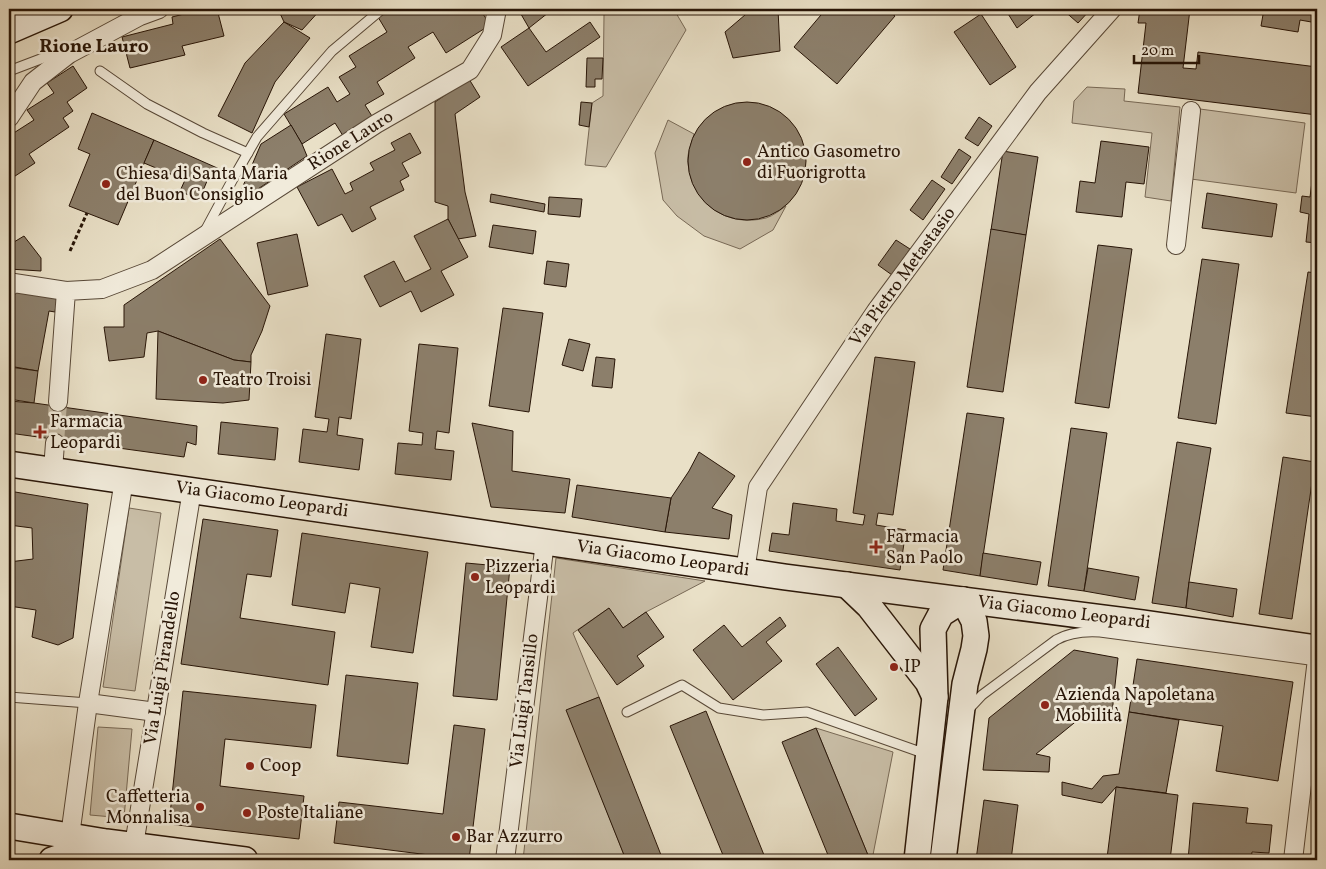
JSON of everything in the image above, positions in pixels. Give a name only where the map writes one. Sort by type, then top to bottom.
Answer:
[{"type":"street","points":[[9,31],[60,9]]},
{"type":"street","points":[[9,118],[33,82],[69,54],[140,16],[159,9]]},
{"type":"street","name":"Rione Lauro","points":[[9,287],[14,283],[66,291],[102,289],[152,270],[376,124],[470,70],[492,35],[497,9]]},
{"type":"street","name":"Via Pietro Metastasio","points":[[745,571],[758,487],[876,311],[1038,92],[1112,9]]},
{"type":"street","points":[[1176,245],[1191,111]]},
{"type":"street","points":[[58,402],[66,291]]},
{"type":"street","points":[[53,470],[55,443]]},
{"type":"street","name":"Via Giacomo Leopardi","points":[[9,464],[745,571],[1142,623],[1317,657]]},
{"type":"street","points":[[70,836],[88,703],[124,480]]},
{"type":"street","name":"Via Luigi Pirandello","points":[[134,845],[192,490]]},
{"type":"street","name":"Via Luigi Tansillo","points":[[505,860],[545,542]]},
{"type":"street","points":[[846,585],[869,606],[928,682],[935,696]]},
{"type":"street","points":[[917,860],[935,696],[933,635],[935,623],[946,610],[963,600],[974,620],[976,636],[965,684],[943,860]]},
{"type":"street","points":[[1293,860],[1317,657]]},
{"type":"street","points":[[88,703],[156,712]]},
{"type":"street","points":[[9,826],[106,842],[245,860]]},
{"type":"street","points":[[52,860],[106,842]]},
{"type":"lane","points":[[202,237],[258,137],[332,51],[382,9]]},
{"type":"lane","points":[[9,71],[100,38]]},
{"type":"lane","points":[[100,71],[147,104],[203,134],[248,153]]},
{"type":"lane","name":"Via Giacomo Leopardi","points":[[961,718],[982,695],[1056,640],[1075,632],[1100,632],[1317,657]]},
{"type":"lane","points":[[627,712],[682,685],[719,708],[763,715],[807,712],[928,755]]},
{"type":"lane","points":[[9,697],[88,703]]},
{"type":"path","points":[[70,251],[87,213]]},
{"type":"shaded area","points":[[611,9],[680,9],[676,13],[686,30],[606,167],[585,165],[592,103],[603,96],[604,15]]},
{"type":"shaded area","points":[[1087,87],[1125,89],[1124,101],[1180,107],[1171,201],[1145,197],[1152,133],[1072,123],[1074,101]]},
{"type":"shaded area","points":[[1200,109],[1305,123],[1296,193],[1191,179]]},
{"type":"shaded area","points":[[668,120],[694,134],[688,153],[688,164],[691,178],[697,191],[705,201],[714,210],[726,216],[752,220],[769,217],[786,206],[773,230],[740,249],[704,236],[677,216],[663,200],[655,153]]},
{"type":"shaded area","points":[[129,508],[161,513],[135,691],[103,687]]},
{"type":"shaded area","points":[[556,558],[705,581],[646,612],[623,628],[609,608],[573,633],[599,697],[567,710],[626,860],[523,860]]},
{"type":"shaded area","points":[[98,727],[132,729],[124,818],[90,815]]},
{"type":"shaded area","points":[[816,728],[893,752],[872,860],[870,860]]},
{"type":"building","points":[[204,9],[217,9],[224,36],[182,46],[185,55],[130,68],[122,37],[173,24],[172,17]]},
{"type":"building","points":[[278,9],[321,9],[302,30],[284,22]]},
{"type":"building","points":[[392,9],[433,9],[435,11],[438,9],[480,9],[490,25],[446,53],[433,32],[408,47],[415,58],[377,82],[384,94],[365,105],[375,121],[345,139],[335,123],[302,144],[284,114],[328,87],[337,102],[350,94],[339,77],[356,67],[349,56],[387,32],[378,17]]},
{"type":"building","points":[[518,9],[553,9],[529,28]]},
{"type":"building","points":[[752,9],[778,9],[780,51],[733,58],[725,32]]},
{"type":"building","points":[[826,9],[886,9],[895,16],[837,84],[794,47]]},
{"type":"building","points":[[1005,9],[1041,9],[1017,28]]},
{"type":"building","points":[[1062,9],[1091,9],[1078,23]]},
{"type":"building","points":[[1140,9],[1190,9],[1183,68],[1196,69],[1198,52],[1317,67],[1317,115],[1138,93],[1146,23],[1138,23]]},
{"type":"building","points":[[1264,9],[1317,9],[1317,23],[1300,20],[1298,32],[1261,26]]},
{"type":"building","points":[[981,14],[1016,67],[990,85],[954,32]]},
{"type":"building","points":[[284,22],[310,38],[275,82],[252,133],[218,116],[245,63]]},
{"type":"building","points":[[590,22],[600,37],[528,86],[501,47],[529,28],[546,52]]},
{"type":"building","points":[[587,58],[603,58],[602,79],[595,79],[595,87],[586,87]]},
{"type":"building","points":[[73,66],[87,88],[67,102],[73,111],[63,118],[69,127],[29,154],[35,163],[9,180],[9,136],[34,120],[27,110],[54,93],[47,83]]},
{"type":"building","points":[[469,79],[480,97],[455,114],[465,192],[476,236],[458,239],[448,219],[448,206],[435,202],[435,102]]},
{"type":"building","points":[[581,102],[592,103],[589,127],[579,125]]},
{"type":"building","name":"Antico Gasometro di Fuorigrotta","points":[[747,102],[770,106],[789,119],[802,138],[806,161],[802,184],[789,203],[770,216],[747,220],[724,216],[705,203],[692,184],[688,161],[692,138],[705,119],[724,106]]},
{"type":"building","name":"Chiesa di Santa Maria del Buon Consiglio","points":[[92,113],[154,140],[118,225],[69,206],[90,154],[78,149]]},
{"type":"building","points":[[979,117],[992,126],[978,146],[965,138]]},
{"type":"building","points":[[291,125],[307,156],[243,199],[240,193],[261,144]]},
{"type":"building","points":[[410,133],[421,153],[402,163],[409,176],[400,181],[404,190],[370,207],[376,219],[352,232],[342,214],[318,226],[297,187],[332,169],[345,194],[353,190],[350,183],[374,170],[370,163],[395,150],[391,143]]},
{"type":"building","points":[[154,140],[224,171],[221,178],[210,174],[199,200],[180,191],[185,180],[144,163]]},
{"type":"building","points":[[1101,141],[1149,147],[1144,184],[1126,182],[1122,217],[1076,212],[1080,181],[1095,183]]},
{"type":"building","points":[[1317,143],[1317,243],[1306,242],[1309,214],[1300,212],[1302,196],[1310,197]]},
{"type":"building","points":[[959,149],[971,157],[952,184],[941,177]]},
{"type":"building","points":[[1003,151],[1038,157],[1026,235],[991,230]]},
{"type":"building","points":[[932,180],[945,189],[923,220],[910,210]]},
{"type":"building","points":[[1207,193],[1277,204],[1272,237],[1202,228]]},
{"type":"building","points":[[491,194],[545,204],[544,212],[490,202]]},
{"type":"building","points":[[549,197],[582,199],[580,217],[548,214]]},
{"type":"building","points":[[448,219],[468,257],[441,271],[454,295],[421,312],[411,291],[380,307],[364,276],[394,261],[405,282],[431,269],[414,236]]},
{"type":"building","points":[[493,225],[536,231],[533,254],[489,247]]},
{"type":"building","points":[[991,229],[1026,235],[1003,392],[967,387]]},
{"type":"building","points":[[297,234],[308,286],[268,295],[257,243]]},
{"type":"building","points":[[24,236],[41,258],[41,271],[9,269],[9,245]]},
{"type":"building","points":[[220,239],[270,306],[262,331],[251,355],[251,362],[234,360],[158,331],[147,333],[144,357],[109,361],[104,327],[124,327],[124,305]]},
{"type":"building","points":[[896,240],[910,249],[892,275],[878,265]]},
{"type":"building","points":[[1098,245],[1132,249],[1109,408],[1075,403]]},
{"type":"building","points":[[1202,259],[1239,264],[1216,424],[1178,418]]},
{"type":"building","points":[[547,261],[569,264],[566,287],[544,284]]},
{"type":"building","points":[[1308,272],[1317,273],[1317,417],[1286,413]]},
{"type":"building","points":[[14,292],[57,298],[55,312],[49,311],[38,371],[9,366],[11,313],[9,313],[9,298],[14,299]]},
{"type":"building","points":[[503,308],[543,313],[529,412],[489,406]]},
{"type":"building","name":"Teatro Troisi","points":[[158,331],[234,360],[251,362],[249,400],[223,403],[156,399]]},
{"type":"building","points":[[326,334],[361,339],[351,419],[339,417],[337,435],[363,439],[359,470],[299,462],[303,429],[327,432],[329,419],[315,417]]},
{"type":"building","points":[[569,339],[590,344],[583,371],[562,365]]},
{"type":"building","points":[[419,344],[458,348],[449,433],[437,431],[435,449],[454,451],[451,480],[395,474],[398,443],[422,445],[423,433],[409,431]]},
{"type":"building","points":[[596,357],[615,359],[612,388],[592,386]]},
{"type":"building","points":[[875,357],[915,362],[893,515],[878,513],[876,525],[906,530],[900,570],[769,551],[772,533],[789,535],[793,503],[837,509],[836,521],[863,525],[865,515],[853,513]]},
{"type":"building","points":[[10,367],[38,371],[34,403],[9,399]]},
{"type":"building","points":[[9,401],[197,426],[196,445],[187,442],[184,457],[9,433]]},
{"type":"building","points":[[967,413],[1004,418],[980,576],[943,570]]},
{"type":"building","points":[[221,422],[278,428],[275,460],[218,454]]},
{"type":"building","points":[[472,423],[513,431],[512,471],[570,479],[565,513],[491,507]]},
{"type":"building","points":[[1071,428],[1107,433],[1084,591],[1048,586]]},
{"type":"building","points":[[1177,442],[1211,448],[1186,608],[1152,603]]},
{"type":"building","points":[[699,452],[735,476],[712,508],[732,515],[729,539],[665,532],[671,498]]},
{"type":"building","points":[[1283,457],[1315,462],[1292,619],[1259,614]]},
{"type":"building","points":[[577,485],[671,498],[665,532],[572,517]]},
{"type":"building","points":[[9,491],[88,504],[73,638],[58,645],[32,637],[36,610],[9,606],[9,562],[33,559],[32,528],[9,525]]},
{"type":"building","points":[[203,519],[278,530],[271,577],[247,574],[240,618],[335,632],[328,685],[181,664]]},
{"type":"building","points":[[302,533],[428,552],[413,653],[371,647],[380,588],[350,583],[345,613],[292,605]]},
{"type":"building","points":[[983,553],[1041,562],[1037,585],[980,576]]},
{"type":"building","points":[[466,563],[510,567],[497,700],[453,696]]},
{"type":"building","points":[[1088,568],[1139,577],[1135,600],[1084,591]]},
{"type":"building","points":[[1189,582],[1237,589],[1233,617],[1186,608]]},
{"type":"building","points":[[609,608],[623,628],[646,612],[664,637],[637,656],[644,666],[617,685],[578,630]]},
{"type":"building","points":[[780,617],[786,626],[766,642],[782,661],[733,700],[693,650],[724,625],[742,647]]},
{"type":"building","points":[[838,647],[877,699],[855,716],[816,664]]},
{"type":"building","points":[[1074,650],[1118,658],[1112,713],[1090,710],[1036,754],[1050,757],[1049,772],[983,770],[989,718]]},
{"type":"building","points":[[1137,659],[1293,682],[1278,781],[1216,771],[1223,726],[1129,712]]},
{"type":"building","points":[[346,675],[418,683],[408,764],[337,756]]},
{"type":"building","points":[[183,691],[316,705],[311,748],[225,739],[220,786],[304,796],[299,839],[169,824]]},
{"type":"building","points":[[599,697],[661,855],[648,860],[626,860],[566,710]]},
{"type":"building","points":[[706,711],[766,860],[725,860],[670,726]]},
{"type":"building","points":[[1129,712],[1179,720],[1166,793],[1116,787],[1102,803],[1062,795],[1062,782],[1092,789],[1103,776],[1119,774]]},
{"type":"building","points":[[454,725],[485,729],[469,860],[334,843],[339,802],[443,814]]},
{"type":"building","points":[[816,728],[870,860],[830,860],[782,742]]},
{"type":"building","points":[[1116,787],[1178,795],[1170,860],[1107,858]]},
{"type":"building","points":[[984,800],[1018,805],[1011,860],[976,860]]},
{"type":"building","points":[[1193,803],[1248,808],[1246,823],[1272,825],[1269,853],[1252,852],[1251,860],[1188,860]]},
{"type":"tunnel","points":[[55,443],[58,402]]},
{"type":"place","name":"Antico Gasometro di Fuorigrotta","points":[[747,162]]},
{"type":"place","name":"Chiesa di Santa Maria del Buon Consiglio","points":[[106,184]]},
{"type":"place","name":"Teatro Troisi","points":[[203,380]]},
{"type":"place","name":"Farmacia Leopardi","points":[[40,432]]},
{"type":"place","name":"Farmacia San Paolo","points":[[876,547]]},
{"type":"place","name":"Pizzeria Leopardi","points":[[475,577]]},
{"type":"place","name":"IP","points":[[894,667]]},
{"type":"place","name":"Azienda Napoletana Mobilità","points":[[1045,705]]},
{"type":"place","name":"Coop","points":[[250,766]]},
{"type":"place","name":"Caffetteria Monnalisa","points":[[200,807]]},
{"type":"place","name":"Poste Italiane","points":[[247,813]]},
{"type":"place","name":"Bar Azzurro","points":[[456,837]]},
{"type":"district","name":"Rione Lauro","points":[[94,47]]}]
